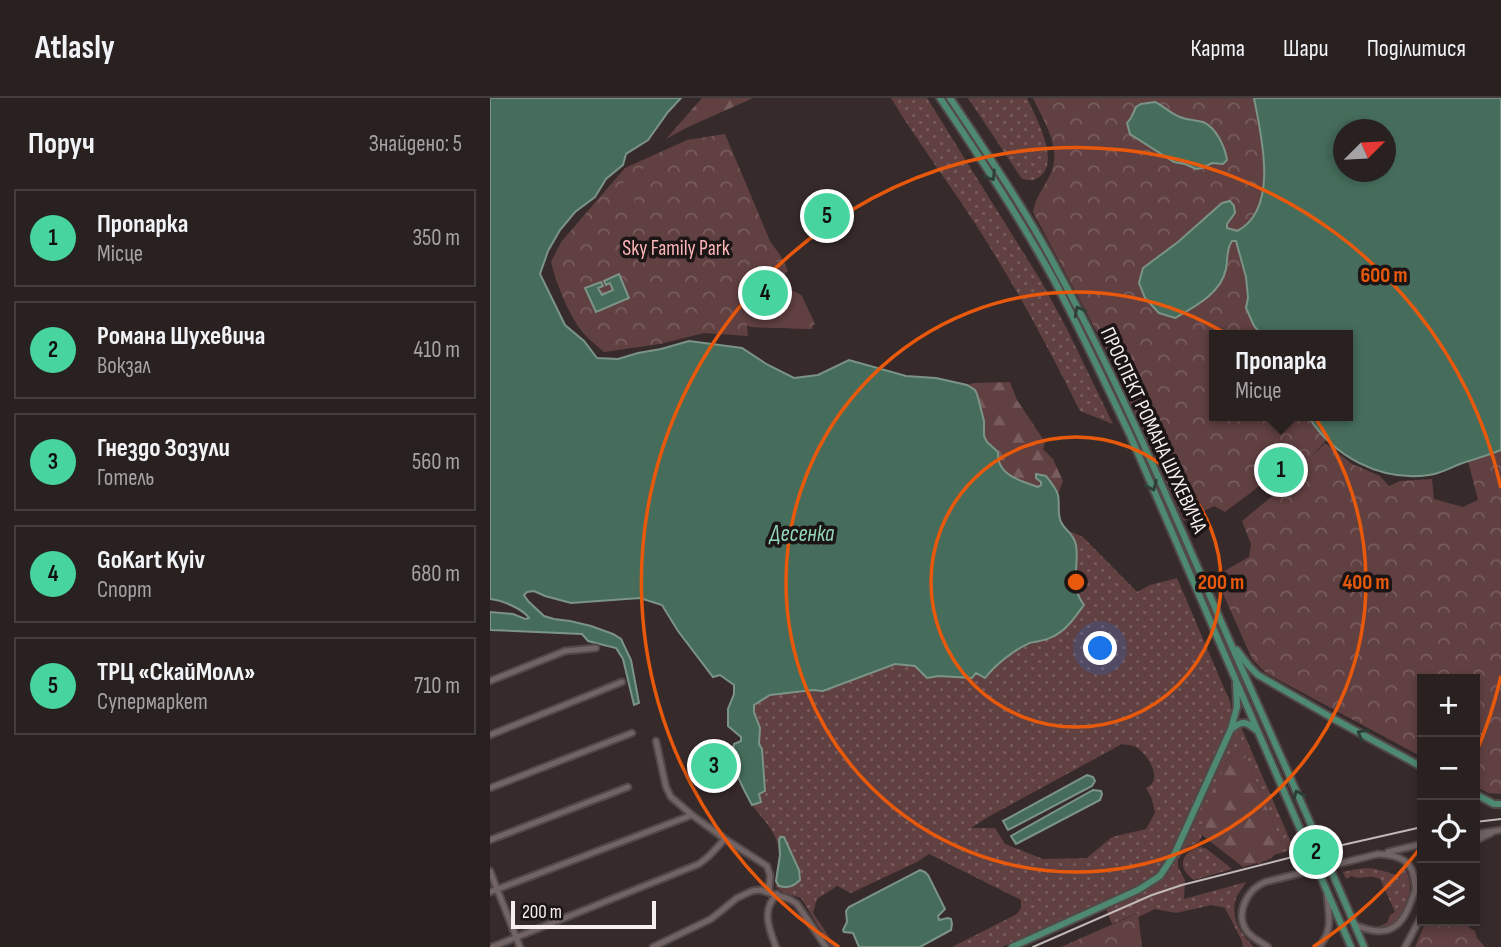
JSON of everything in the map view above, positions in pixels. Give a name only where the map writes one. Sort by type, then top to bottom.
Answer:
[{"type":"main road","name":"ПРОСПЕКТ РОМАНА ШУХЕВИЧА","points":[[940,98],[968,139],[1052,278],[1092,354],[1130,435],[1351,947]]},
{"type":"main road","name":"ПРОСПЕКТ РОМАНА ШУХЕВИЧА","points":[[950,98],[991,159],[1060,274],[1139,435],[1364,947]]},
{"type":"main road","points":[[1230,640],[1258,675],[1417,764]]},
{"type":"main road","points":[[1012,947],[1138,890],[1160,876],[1175,853],[1231,729],[1237,707],[1235,679]]},
{"type":"main road","points":[[1231,729],[1244,722],[1258,732]]},
{"type":"main road","points":[[1480,797],[1494,804],[1501,803]]},
{"type":"street","points":[[490,681],[565,651],[596,648]]},
{"type":"street","points":[[490,735],[622,682]]},
{"type":"street","points":[[490,788],[632,733]]},
{"type":"street","points":[[656,741],[671,797],[724,839],[767,866],[770,875],[769,892]]},
{"type":"street","points":[[490,840],[628,787]]},
{"type":"street","points":[[490,892],[692,815]]},
{"type":"street","points":[[1480,833],[1499,830]]},
{"type":"street","points":[[1480,839],[1499,830]]},
{"type":"street","points":[[492,947],[699,864],[724,839]]},
{"type":"street","points":[[1268,947],[1252,937],[1245,929],[1243,920],[1244,903],[1248,894],[1257,886],[1417,845]]},
{"type":"street","points":[[1378,854],[1395,855],[1405,861],[1413,873],[1415,891]]},
{"type":"street","points":[[490,871],[520,947]]},
{"type":"street","points":[[1355,925],[1373,935],[1394,931],[1402,925],[1417,886]]},
{"type":"street","points":[[653,947],[711,919],[728,904],[746,894],[760,890],[777,894],[797,904],[825,947]]},
{"type":"street","points":[[776,947],[767,919],[767,907],[777,894]]},
{"type":"street","points":[[1319,947],[1327,936],[1329,925],[1327,895]]},
{"type":"street","points":[[1405,947],[1417,924]]},
{"type":"green space","points":[[702,98],[753,98],[666,139]]},
{"type":"green space","points":[[891,98],[927,98],[1041,281],[1113,424],[1080,411],[1032,318],[992,250]]},
{"type":"green space","points":[[968,98],[1027,98],[1041,129],[1048,154],[1043,174],[1033,180],[1022,179]]},
{"type":"green space","points":[[1033,98],[1254,98],[1264,170],[1259,206],[1250,220],[1237,231],[1227,228],[1230,220],[1178,242],[1155,258],[1190,310],[1219,285],[1225,272],[1230,244],[1236,241],[1238,245],[1246,278],[1249,314],[1258,330],[1209,330],[1209,421],[1312,421],[1327,439],[1310,458],[1325,443],[1352,464],[1380,476],[1389,486],[1400,481],[1432,479],[1434,499],[1463,507],[1478,500],[1468,461],[1501,450],[1501,794],[1488,793],[1480,789],[1480,674],[1417,674],[1417,754],[1266,673],[1252,659],[1217,580],[1219,574],[1249,557],[1251,544],[1242,521],[1282,488],[1290,478],[1288,470],[1284,464],[1278,462],[1261,484],[1225,512],[1214,506],[1184,521],[1107,351],[1033,212],[1053,167],[1051,136]]},
{"type":"green space","name":"Sky Family Park","points":[[725,134],[770,241],[788,271],[784,274],[784,283],[802,296],[815,324],[812,329],[747,325],[748,336],[704,333],[660,344],[604,352],[581,330],[561,291],[551,262],[561,242],[625,168],[687,140]]},
{"type":"green space","points":[[647,166],[656,171],[656,175],[652,182],[634,195],[632,207],[625,208],[610,201],[622,184]]},
{"type":"green space","points":[[774,261],[784,262],[786,266],[779,283],[801,301],[808,315],[810,329],[751,327],[746,324],[738,269]]},
{"type":"green space","points":[[1010,382],[1017,400],[1045,442],[1043,449],[1053,459],[1063,481],[1058,494],[1051,482],[1041,482],[1038,487],[1009,475],[1001,465],[995,448],[984,436],[984,421],[975,390],[967,385]]},
{"type":"green space","points":[[1069,531],[1083,537],[1137,592],[1150,585],[1177,578],[1231,704],[1228,728],[1192,812],[1194,822],[1236,729],[1241,727],[1294,849],[1274,855],[1282,844],[1243,750],[1231,753],[1203,813],[1199,842],[1187,847],[1178,859],[1178,867],[1185,880],[1184,899],[1246,882],[1236,899],[1234,909],[1236,921],[1254,947],[1243,947],[1225,908],[1212,905],[1176,913],[1155,909],[1138,917],[1137,913],[1112,924],[1103,901],[1002,947],[952,947],[1017,914],[1021,908],[1021,900],[929,854],[851,893],[837,886],[817,899],[813,913],[836,947],[831,947],[801,898],[784,893],[776,887],[778,846],[770,828],[752,805],[761,802],[758,794],[760,728],[754,705],[769,695],[823,691],[895,664],[915,666],[927,678],[971,678],[975,673],[985,678],[999,663],[1016,652],[1053,637],[1079,598],[1074,586],[1076,545]],"holes":[[[1122,744],[1142,751],[1153,770],[1154,781],[1146,788],[1155,813],[1146,829],[1112,837],[1087,858],[1043,859],[1005,844],[995,828],[971,828]]]},
{"type":"green space","points":[[1243,750],[1282,844],[1272,858],[1260,865],[1257,863],[1243,867],[1202,835],[1202,813],[1231,753]]},
{"type":"green space","points":[[1201,847],[1232,869],[1194,880],[1185,870],[1183,860],[1189,852]]},
{"type":"green space","points":[[1403,866],[1410,887],[1402,915],[1392,927],[1370,930],[1387,923],[1390,915],[1395,912],[1380,879],[1352,876],[1346,879],[1343,872],[1370,868],[1396,875]]},
{"type":"green space","points":[[1138,913],[1142,947],[1061,947]]},
{"type":"green space","points":[[1424,926],[1467,926],[1475,931],[1485,947],[1415,947]]},
{"type":"water","name":"Десенка","points":[[490,98],[681,98],[648,140],[626,154],[623,165],[606,179],[595,197],[575,212],[548,251],[540,274],[565,325],[584,341],[597,358],[618,359],[689,341],[742,348],[794,378],[818,375],[849,360],[906,376],[936,378],[967,385],[977,394],[984,421],[984,436],[998,452],[998,460],[1005,472],[1038,487],[1041,482],[1036,478],[1036,474],[1046,476],[1057,492],[1060,519],[1076,545],[1075,583],[1084,605],[1070,623],[1052,637],[1018,649],[985,678],[976,673],[972,678],[927,678],[915,666],[895,664],[823,691],[770,695],[754,705],[760,728],[759,744],[762,749],[765,791],[759,794],[761,802],[752,805],[737,775],[733,759],[734,744],[741,741],[741,737],[728,726],[728,709],[734,694],[734,685],[720,675],[713,677],[662,605],[640,598],[571,603],[534,591],[524,595],[544,616],[591,626],[621,639],[631,660],[639,703],[634,705],[623,659],[616,648],[588,641],[582,634],[490,630],[490,612],[529,618],[512,606],[490,599]]},
{"type":"water","points":[[1254,98],[1501,98],[1501,450],[1437,473],[1411,476],[1376,470],[1344,454],[1312,421],[1353,421],[1353,330],[1258,330],[1246,308],[1246,277],[1236,241],[1232,241],[1229,247],[1226,269],[1219,285],[1191,309],[1175,318],[1159,313],[1145,298],[1139,283],[1143,268],[1178,242],[1222,203],[1230,201],[1234,206],[1235,213],[1227,228],[1237,231],[1250,220],[1259,206],[1264,170]]},
{"type":"water","points":[[1155,102],[1177,116],[1203,122],[1212,128],[1227,160],[1223,164],[1212,163],[1196,169],[1174,162],[1130,134],[1127,123],[1136,107]]},
{"type":"water","points":[[619,274],[629,298],[596,312],[585,288],[601,282],[603,286],[598,288],[602,295],[613,290],[610,283],[606,285],[604,281]]},
{"type":"water","points":[[1087,775],[1095,781],[1092,786],[1008,830],[1003,821]]},
{"type":"water","points":[[1093,790],[1101,791],[1100,800],[1016,844],[1011,836]]},
{"type":"water","points":[[781,837],[784,837],[799,870],[800,880],[788,887],[779,886],[776,881]]},
{"type":"water","points":[[920,870],[928,875],[945,909],[938,916],[939,920],[951,919],[951,930],[920,947],[859,947],[853,933],[843,930],[849,907]]},
{"type":"tram line","points":[[1480,821],[1501,819]]},
{"type":"tram line","points":[[1033,947],[1152,895],[1182,885],[1417,828]]},
{"type":"place","name":"ТРЦ «СкайМолл»","points":[[827,216]]},
{"type":"place","name":"GoKart Kyiv","points":[[765,293]]},
{"type":"place","name":"Пропарка","points":[[1281,470]]},
{"type":"place","name":"Гнездо Зозули","points":[[714,766]]},
{"type":"place","name":"Романа Шухевича","points":[[1316,852]]}]
